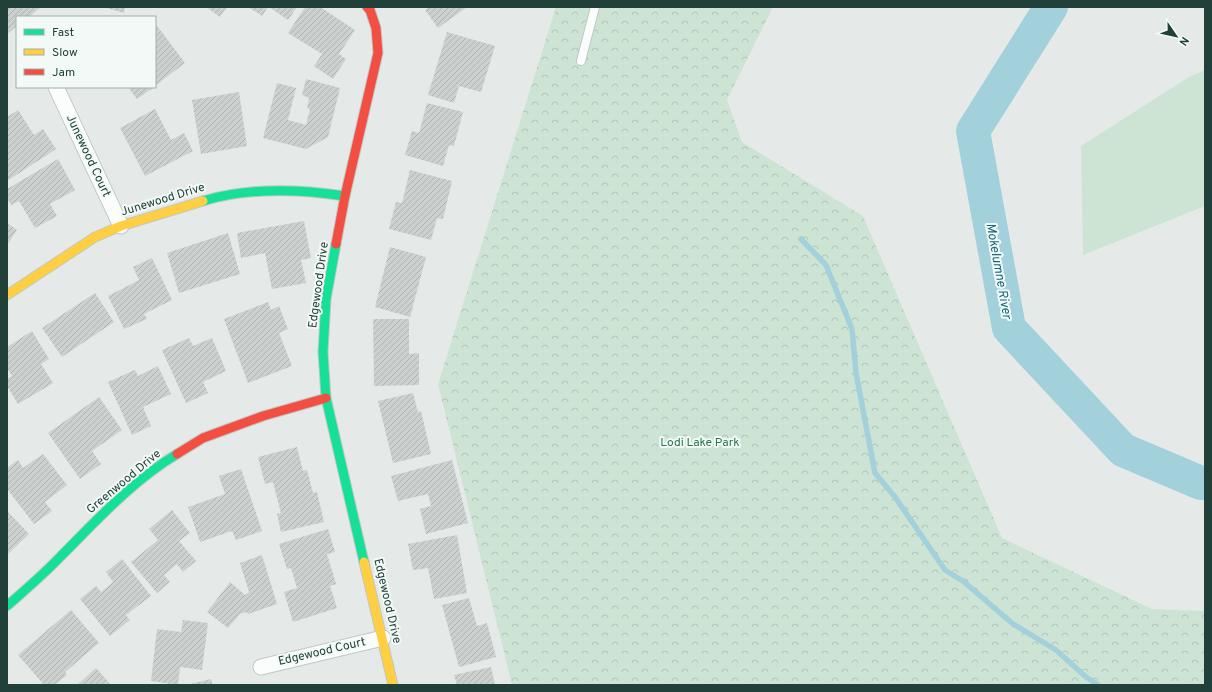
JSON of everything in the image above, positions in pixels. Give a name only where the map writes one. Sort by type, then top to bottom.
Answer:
[{"type":"street","name":"Edgewood Drive","points":[[367,7],[376,28],[378,53],[345,196],[326,299],[323,352],[326,398],[393,685]]},
{"type":"street","name":"Junewood Court","points":[[56,88],[121,226]]},
{"type":"street","name":"Junewood Drive","points":[[7,295],[95,237],[121,226],[212,198],[264,190],[318,192],[345,196]]},
{"type":"street","name":"Greenwood Drive","points":[[7,606],[60,558],[110,505],[159,465],[203,438],[263,416],[326,398]]},
{"type":"street","name":"Edgewood Court","points":[[261,667],[383,638]]},
{"type":"lane","points":[[581,61],[595,7]]},
{"type":"green space","name":"Lodi Lake Park","points":[[556,7],[773,7],[727,100],[742,142],[863,216],[1002,538],[1152,609],[1205,611],[1205,685],[512,685],[438,384]]},
{"type":"green space","points":[[1205,70],[1205,206],[1083,255],[1081,146],[1189,77]]},
{"type":"building","points":[[7,7],[41,7],[30,16],[16,16],[16,27],[7,34]]},
{"type":"building","points":[[103,7],[125,7],[124,13]]},
{"type":"building","points":[[206,7],[227,7],[220,17]]},
{"type":"building","points":[[248,7],[268,7],[262,16]]},
{"type":"building","points":[[269,7],[297,7],[288,20]]},
{"type":"building","points":[[305,7],[320,7],[355,30],[339,54],[346,59],[333,79],[314,66],[322,54],[288,33]]},
{"type":"building","points":[[429,7],[467,7],[438,28],[425,10]]},
{"type":"building","points":[[156,24],[185,63],[156,85]]},
{"type":"building","points":[[447,32],[495,46],[481,92],[459,86],[454,103],[428,95]]},
{"type":"building","points":[[306,79],[340,88],[328,137],[306,149],[263,138],[277,83],[296,88],[288,120],[306,125],[310,109],[307,108],[309,98],[302,95]]},
{"type":"building","points":[[129,88],[153,88],[137,99]]},
{"type":"building","points":[[239,92],[247,146],[201,154],[192,100]]},
{"type":"building","points":[[427,103],[463,112],[454,146],[449,145],[443,166],[405,155],[412,131],[419,133]]},
{"type":"building","points":[[155,109],[171,140],[184,133],[193,151],[145,176],[120,128]]},
{"type":"building","points":[[18,110],[34,135],[43,129],[56,149],[7,181],[7,117]]},
{"type":"building","points":[[58,159],[75,190],[50,204],[57,216],[35,228],[19,201],[11,205],[7,198],[7,189]]},
{"type":"building","points":[[410,170],[452,181],[443,219],[437,218],[431,240],[389,229],[396,202],[402,203]]},
{"type":"building","points":[[304,221],[311,258],[301,260],[306,283],[272,289],[265,253],[241,258],[237,233]]},
{"type":"building","points":[[7,223],[17,230],[7,245]]},
{"type":"building","points":[[228,233],[240,274],[179,293],[167,253]]},
{"type":"building","points":[[390,247],[426,257],[410,317],[375,307]]},
{"type":"building","points":[[152,258],[172,300],[144,314],[147,319],[124,329],[108,296],[139,280],[133,267]]},
{"type":"building","points":[[95,293],[114,322],[62,357],[42,328]]},
{"type":"building","points":[[268,302],[271,310],[279,306],[288,329],[279,333],[292,366],[248,383],[224,319]]},
{"type":"building","points":[[373,319],[409,319],[409,354],[419,353],[419,385],[374,386]]},
{"type":"building","points":[[32,331],[49,359],[41,364],[53,383],[18,404],[7,386],[7,379],[12,376],[7,368],[7,347]]},
{"type":"building","points":[[189,338],[193,346],[212,338],[226,371],[203,382],[208,393],[186,403],[162,350]]},
{"type":"building","points":[[158,366],[171,394],[143,407],[151,426],[132,435],[108,382],[135,370],[138,376]]},
{"type":"building","points":[[413,393],[418,412],[421,411],[431,454],[393,463],[378,401]]},
{"type":"building","points":[[99,397],[122,430],[92,451],[101,464],[80,479],[48,433]]},
{"type":"building","points":[[297,447],[303,471],[307,470],[313,493],[317,492],[324,522],[281,532],[277,514],[281,513],[273,482],[265,484],[258,457]]},
{"type":"building","points":[[43,454],[67,485],[45,502],[52,511],[34,524],[7,489],[7,468],[18,460],[23,468]]},
{"type":"building","points":[[452,460],[468,523],[426,534],[420,509],[431,506],[428,494],[398,501],[391,476]]},
{"type":"building","points":[[241,469],[262,531],[236,540],[232,531],[200,542],[188,507],[225,494],[219,476]]},
{"type":"building","points":[[172,510],[190,533],[179,541],[196,561],[183,572],[177,564],[164,575],[170,582],[157,593],[131,562],[158,540],[149,529]]},
{"type":"building","points":[[7,511],[29,534],[7,555]]},
{"type":"building","points":[[328,529],[335,552],[327,554],[336,584],[330,586],[337,608],[293,622],[284,592],[297,588],[291,568],[287,569],[279,544]]},
{"type":"building","points":[[457,535],[467,593],[434,599],[428,568],[413,570],[408,544]]},
{"type":"building","points":[[262,555],[277,604],[248,614],[247,612],[240,614],[228,628],[207,612],[230,582],[245,595],[249,592],[240,563]]},
{"type":"building","points":[[122,559],[151,596],[126,615],[130,620],[110,636],[80,599],[96,586],[101,592],[113,582],[106,572]]},
{"type":"building","points":[[469,598],[477,626],[487,623],[496,657],[459,667],[442,605]]},
{"type":"building","points":[[71,610],[99,643],[65,672],[67,675],[55,685],[44,685],[18,655]]},
{"type":"building","points":[[183,620],[208,623],[202,670],[180,667],[178,685],[151,681],[157,629],[181,632]]},
{"type":"building","points":[[491,667],[495,685],[457,685],[454,675]]},
{"type":"building","points":[[96,668],[111,685],[77,685]]},
{"type":"building","points":[[211,679],[213,685],[190,685],[190,684]]},
{"type":"waterway","name":"Mokelumne River","points":[[1051,7],[973,131],[1009,328],[1123,450],[1201,483],[1205,483]]},
{"type":"waterway","points":[[801,239],[826,265],[852,329],[856,373],[875,473],[895,497],[945,570],[963,581],[1013,624],[1056,650],[1086,677],[1098,685]]},
{"type":"traffic: fast","points":[[203,201],[220,196],[256,191],[292,191],[345,196]]},
{"type":"traffic: fast","points":[[336,244],[326,299],[323,352],[326,398],[364,562]]},
{"type":"traffic: fast","points":[[7,606],[48,569],[130,489],[145,476],[177,454]]},
{"type":"traffic: slow","points":[[7,295],[95,237],[121,226],[203,201]]},
{"type":"traffic: slow","points":[[364,562],[393,685]]},
{"type":"traffic: jam","points":[[336,244],[345,196],[378,53],[376,28],[370,10],[367,7]]},
{"type":"traffic: jam","points":[[177,454],[203,438],[263,416],[326,398]]}]
